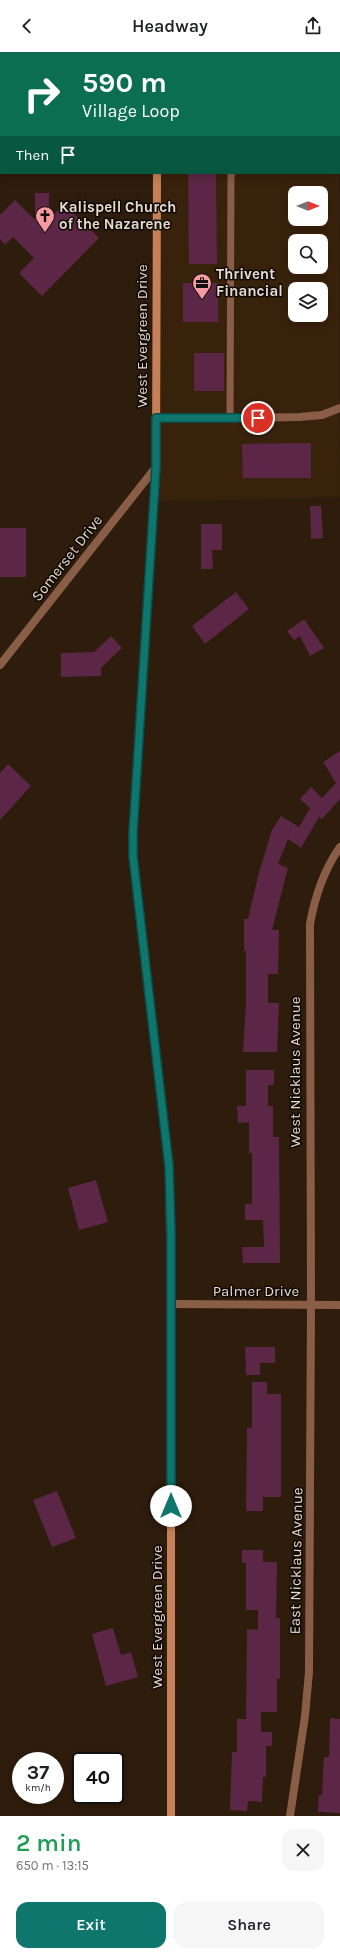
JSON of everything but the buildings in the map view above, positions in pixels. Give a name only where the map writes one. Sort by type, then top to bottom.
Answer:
[{"type":"street","name":"West Evergreen Drive","points":[[157,174],[156,467],[133,833],[133,856],[169,1166],[171,1304],[171,1816]]},
{"type":"street","points":[[156,418],[300,417],[322,415],[340,408]]},
{"type":"street","name":"Somerset Drive","points":[[0,665],[156,467]]},
{"type":"street","name":"West Nicklaus Avenue","points":[[311,1305],[310,924],[314,900],[322,878],[340,846]]},
{"type":"street","name":"Palmer Drive","points":[[171,1304],[340,1305]]},
{"type":"street","name":"East Nicklaus Avenue","points":[[290,1816],[305,1716],[308,1672],[311,1305]]},
{"type":"lane","points":[[230,418],[232,174]]},
{"type":"shaded area","points":[[152,174],[339,174],[340,497],[158,501]]},
{"type":"place","name":"Kalispell Church of the Nazarene","points":[[45,233]]},
{"type":"place","name":"Thrivent Financial","points":[[202,300]]},
{"type":"route","points":[[171,1506],[171,1235],[169,1166],[133,856],[133,833],[156,467],[156,418],[258,418]]}]
